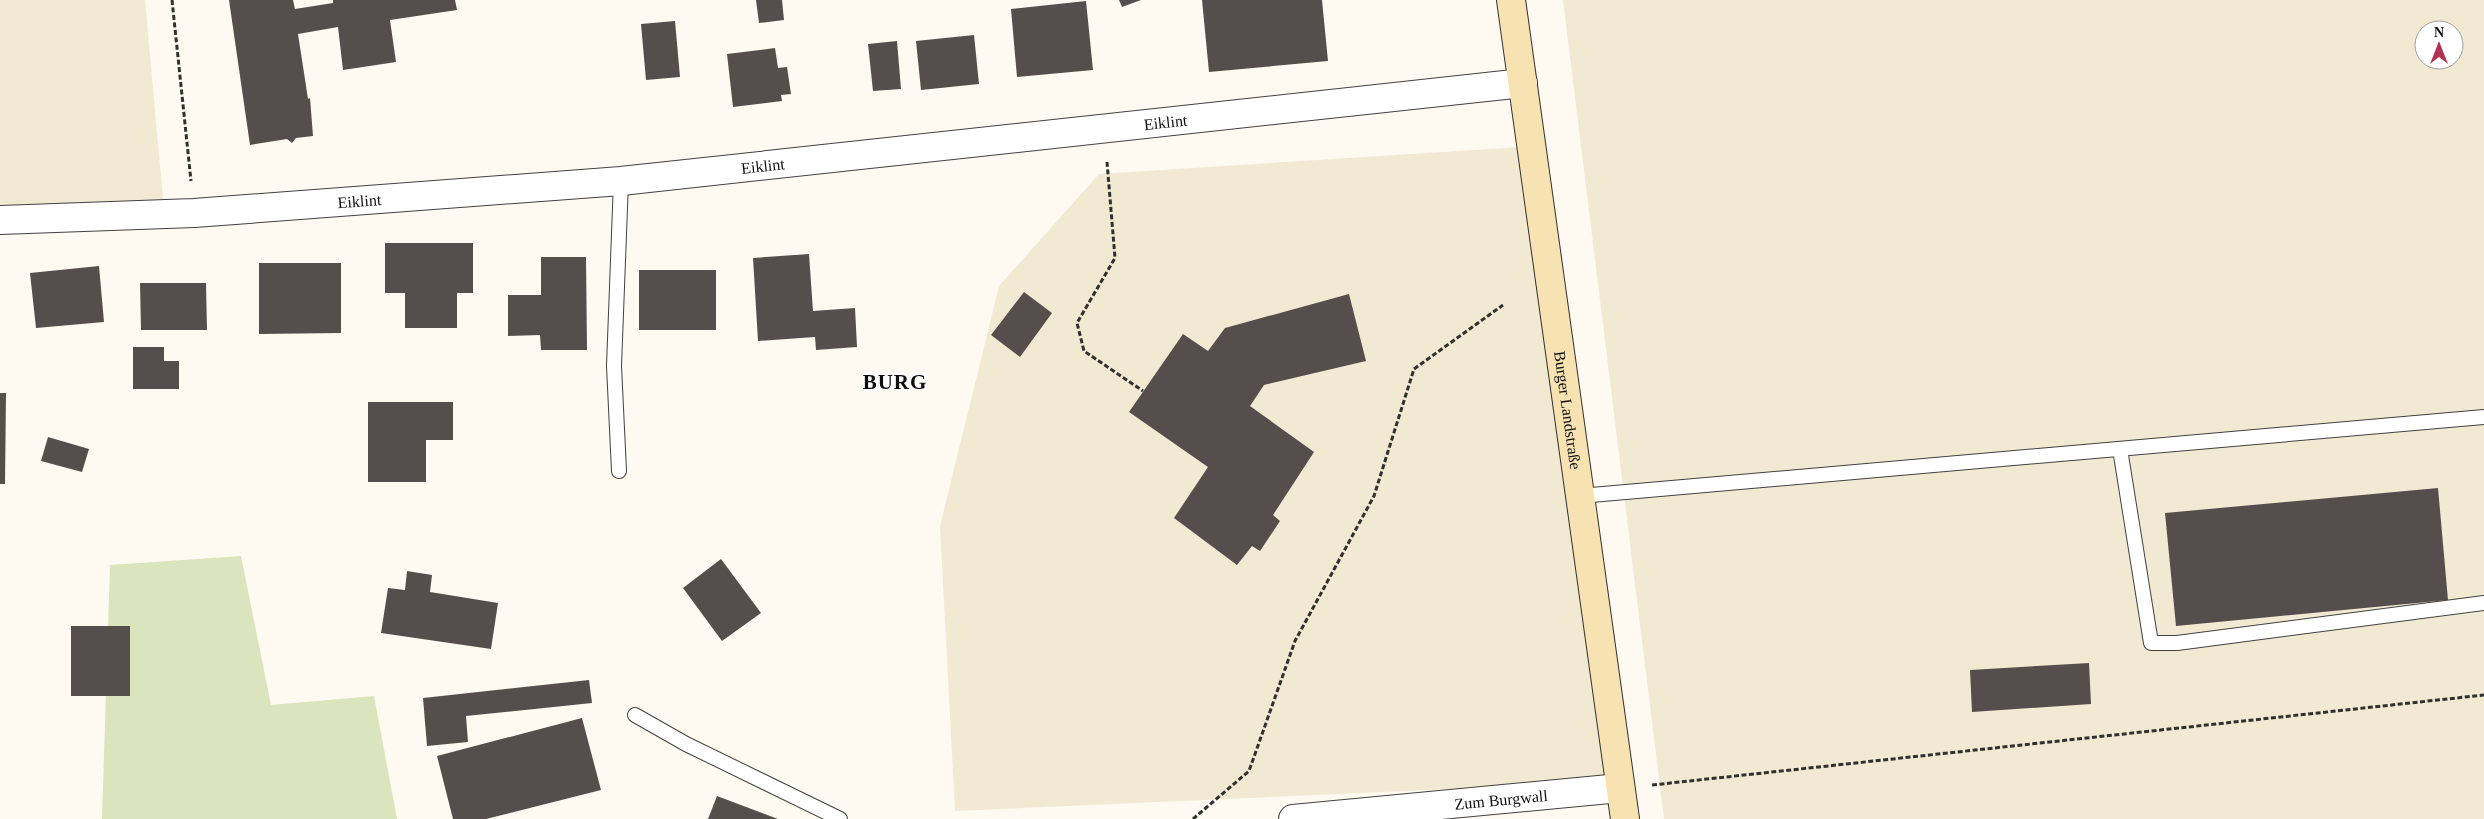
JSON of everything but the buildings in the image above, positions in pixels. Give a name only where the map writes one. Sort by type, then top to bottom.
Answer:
[{"type":"street","name":"Burger Landstraße","points":[[1511,0],[1625,819]]},
{"type":"street","name":"Eiklint","points":[[0,220],[194,213],[621,181],[1523,83]]},
{"type":"street","name":"Zum Burgwall","points":[[1293,819],[1620,788]]},
{"type":"lane","points":[[619,471],[614,366],[621,181]]},
{"type":"lane","points":[[1580,496],[2484,417]]},
{"type":"lane","points":[[2120,449],[2151,643],[2177,643],[2484,603]]},
{"type":"lane","points":[[635,715],[686,744],[840,819]]},
{"type":"path","points":[[172,0],[194,213]]},
{"type":"path","points":[[1104,128],[1115,258],[1077,323],[1084,351],[1143,391]]},
{"type":"path","points":[[1193,819],[1248,771],[1295,641],[1374,496],[1414,369],[1503,305]]},
{"type":"path","points":[[1620,788],[2484,695]]},
{"type":"shaded area","points":[[0,0],[145,0],[164,210],[0,223]]},
{"type":"shaded area","points":[[1563,0],[2484,0],[2484,819],[1664,819]]},
{"type":"shaded area","points":[[1522,147],[1612,782],[955,811],[940,526],[999,286],[1099,174]]},
{"type":"green space","points":[[241,556],[271,705],[374,696],[397,819],[102,819],[110,565]]},
{"type":"district","name":"BURG","points":[[895,382]]}]
